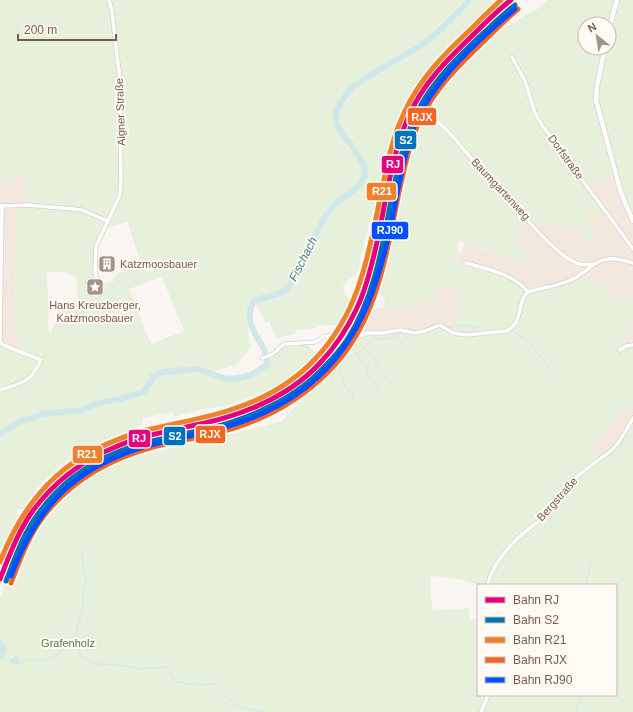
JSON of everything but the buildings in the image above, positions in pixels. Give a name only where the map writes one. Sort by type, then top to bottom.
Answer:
[{"type":"street","name":"Aigner Straße","points":[[101,294],[95,276],[95,251],[107,221],[120,195],[121,183],[121,108],[119,71],[116,56],[112,11],[109,0]]},
{"type":"street","points":[[612,16],[617,0]]},
{"type":"street","points":[[603,56],[596,86],[596,100],[622,193],[633,221]]},
{"type":"street","name":"Dorfstraße","points":[[512,57],[525,81],[535,113],[542,125],[633,249]]},
{"type":"street","name":"Baumgartenweg","points":[[408,124],[425,117],[429,117],[437,121],[548,241],[568,258],[580,264],[595,264]]},
{"type":"street","points":[[0,390],[24,382],[32,375],[40,360],[3,345],[0,340],[1,206],[28,204],[82,210],[107,221]]},
{"type":"street","points":[[352,326],[354,331],[368,333],[393,332],[400,330],[415,333],[440,326],[453,333],[466,335],[506,331],[512,328],[516,323],[522,299],[528,292],[569,281],[579,276],[600,261],[609,258],[633,263]]},
{"type":"street","points":[[466,263],[502,274],[518,282],[528,292]]},
{"type":"street","points":[[262,358],[273,355],[282,345],[285,344],[315,342],[328,336],[333,336],[344,342],[368,333]]},
{"type":"street","points":[[620,350],[626,346],[633,345]]},
{"type":"street","name":"Bergstraße","points":[[488,584],[494,568],[508,550],[525,531],[540,520],[572,481],[614,447],[624,434],[633,418]]},
{"type":"street","points":[[482,712],[488,696]]},
{"type":"shaded area","points":[[617,173],[633,216],[633,300],[618,296],[605,295],[570,282],[532,292],[457,263],[465,243],[524,265],[515,243],[526,215],[536,225],[554,221],[566,225],[568,228],[575,225],[589,243],[585,220],[586,186]]},
{"type":"shaded area","points":[[18,175],[24,175],[27,206],[17,206],[16,220],[15,324],[20,354],[0,346],[0,184],[7,182]]},
{"type":"shaded area","points":[[438,287],[455,288],[461,302],[457,326],[451,331],[439,327],[425,333],[380,336],[366,335],[357,330],[354,326],[364,308],[397,309],[422,303]]},
{"type":"shaded area","points":[[632,315],[633,346],[627,347],[625,343]]},
{"type":"shaded area","points":[[622,409],[633,411],[633,415],[619,439],[601,457],[591,450]]},
{"type":"green space","points":[[0,0],[492,0],[487,15],[433,67],[415,92],[406,109],[369,223],[360,259],[359,271],[357,271],[354,277],[343,285],[345,294],[351,300],[338,325],[319,325],[317,328],[296,330],[295,334],[276,338],[269,321],[266,323],[256,305],[250,308],[248,334],[251,347],[236,365],[205,374],[239,379],[252,377],[266,368],[283,348],[292,346],[310,346],[314,356],[294,375],[267,391],[223,407],[206,408],[174,417],[173,412],[143,418],[142,425],[99,443],[76,455],[37,488],[25,504],[25,509],[16,510],[18,515],[10,542],[0,566],[0,346],[20,354],[15,324],[16,220],[17,206],[27,205],[24,175],[15,177],[0,184]],"holes":[[[128,222],[141,265],[116,274],[114,281],[100,285],[96,274],[97,246],[105,228]],[[47,272],[62,272],[77,277],[78,301],[66,307],[62,311],[49,335]],[[162,277],[184,331],[151,344],[129,289]]]},
{"type":"green space","name":"Grafenholz","points":[[547,0],[633,0],[633,216],[622,192],[617,173],[586,186],[604,211],[585,220],[597,238],[589,243],[575,225],[568,228],[566,225],[562,228],[554,221],[536,225],[526,216],[515,243],[530,248],[524,265],[459,240],[457,245],[459,252],[458,254],[460,255],[457,263],[495,273],[517,283],[526,291],[570,282],[580,278],[607,287],[605,295],[618,296],[633,300],[633,316],[625,343],[627,347],[633,346],[633,411],[622,409],[613,419],[591,450],[601,457],[581,471],[549,509],[526,530],[492,569],[487,584],[477,584],[459,579],[431,576],[430,586],[433,611],[468,608],[470,619],[477,619],[477,696],[486,696],[480,712],[0,712],[0,598],[14,559],[32,533],[66,492],[104,466],[111,463],[281,422],[301,402],[317,375],[340,350],[352,341],[366,335],[380,336],[425,333],[439,327],[452,331],[457,326],[461,302],[459,297],[456,295],[455,288],[438,287],[437,297],[422,303],[397,309],[383,308],[385,299],[378,291],[381,283],[384,253],[387,252],[385,244],[395,235],[398,206],[417,131],[427,120],[433,122],[436,120],[426,110],[425,105],[427,99],[454,66],[486,35],[537,9]]},
{"type":"green space","points":[[633,421],[633,712],[483,712],[488,702],[489,696],[617,696],[617,584],[490,584],[492,575],[495,570],[513,546],[577,478],[607,455]]},
{"type":"water","points":[[0,639],[4,642],[6,650],[3,658],[0,659]]},
{"type":"water","points":[[17,656],[20,661],[19,664],[10,663],[9,661]]},
{"type":"waterway","name":"Fischach","points":[[0,434],[19,422],[43,414],[82,410],[99,403],[120,399],[143,392],[151,382],[153,376],[162,372],[197,369],[227,379],[251,375],[265,366],[267,363],[266,355],[250,321],[250,311],[253,302],[281,293],[289,287],[325,217],[334,205],[360,185],[365,175],[364,165],[352,146],[337,127],[336,110],[351,88],[378,70],[419,47],[440,30],[468,0]]},
{"type":"waterway","points":[[446,327],[468,325],[481,328]]},
{"type":"waterway","points":[[515,333],[528,341],[561,380]]},
{"type":"waterway","points":[[326,364],[331,365],[358,352],[363,349],[373,338],[387,339],[400,334],[412,339]]},
{"type":"waterway","points":[[300,345],[308,347],[315,353]]},
{"type":"waterway","points":[[265,366],[287,346]]},
{"type":"waterway","points":[[364,348],[391,384]]},
{"type":"waterway","points":[[357,353],[380,392]]},
{"type":"waterway","points":[[338,361],[340,364],[340,373],[344,379],[343,383],[353,396],[354,403]]},
{"type":"waterway","points":[[74,640],[83,608],[83,595],[86,581],[82,551]]},
{"type":"waterway","points":[[585,584],[592,562]]},
{"type":"waterway","points":[[19,663],[34,659],[48,659],[58,654],[74,640],[82,657],[98,664],[127,666],[140,669],[167,667],[174,681],[194,685],[215,684],[234,704],[248,709],[265,712]]},
{"type":"waterway","points":[[2,657],[6,661]]},
{"type":"waterway","points":[[577,712],[577,706],[581,696]]},
{"type":"rail line","name":"R21","points":[[0,562],[11,536],[24,514],[39,494],[56,476],[75,462],[96,449],[120,438],[147,430],[220,413],[254,401],[287,383],[316,358],[332,338],[345,317],[355,295],[363,272],[393,143],[401,120],[410,101],[424,79],[441,59],[501,0]]},
{"type":"rail line","name":"RJ","points":[[0,579],[18,536],[32,512],[49,492],[68,474],[101,453],[124,443],[158,433],[221,419],[253,408],[296,384],[321,362],[336,344],[359,305],[369,275],[391,171],[401,135],[414,106],[428,83],[445,63],[511,0]]},
{"type":"rail line","name":"S2","points":[[6,581],[28,530],[45,504],[63,486],[82,471],[104,458],[126,449],[149,442],[223,425],[271,406],[301,388],[314,377],[342,347],[356,325],[369,294],[383,244],[399,164],[409,130],[420,107],[426,96],[450,65],[515,5]]},
{"type":"rail line","name":"RJ90","points":[[11,576],[22,551],[47,509],[62,492],[80,477],[100,464],[124,454],[150,445],[214,430],[262,414],[291,398],[305,388],[336,358],[351,337],[373,290],[381,266],[408,147],[416,122],[424,106],[434,90],[459,61],[487,33],[515,9]]},
{"type":"rail line","name":"RJX","points":[[11,583],[21,557],[43,517],[66,492],[92,473],[106,465],[137,452],[250,423],[274,412],[297,398],[328,372],[345,352],[359,330],[370,307],[385,259],[407,158],[420,120],[433,98],[448,78],[518,9]]},
{"type":"place","name":"Katzmoosbauer","points":[[107,264]]},
{"type":"place","name":"Hans Kreuzberger, Katzmoosbauer","points":[[95,287]]}]
